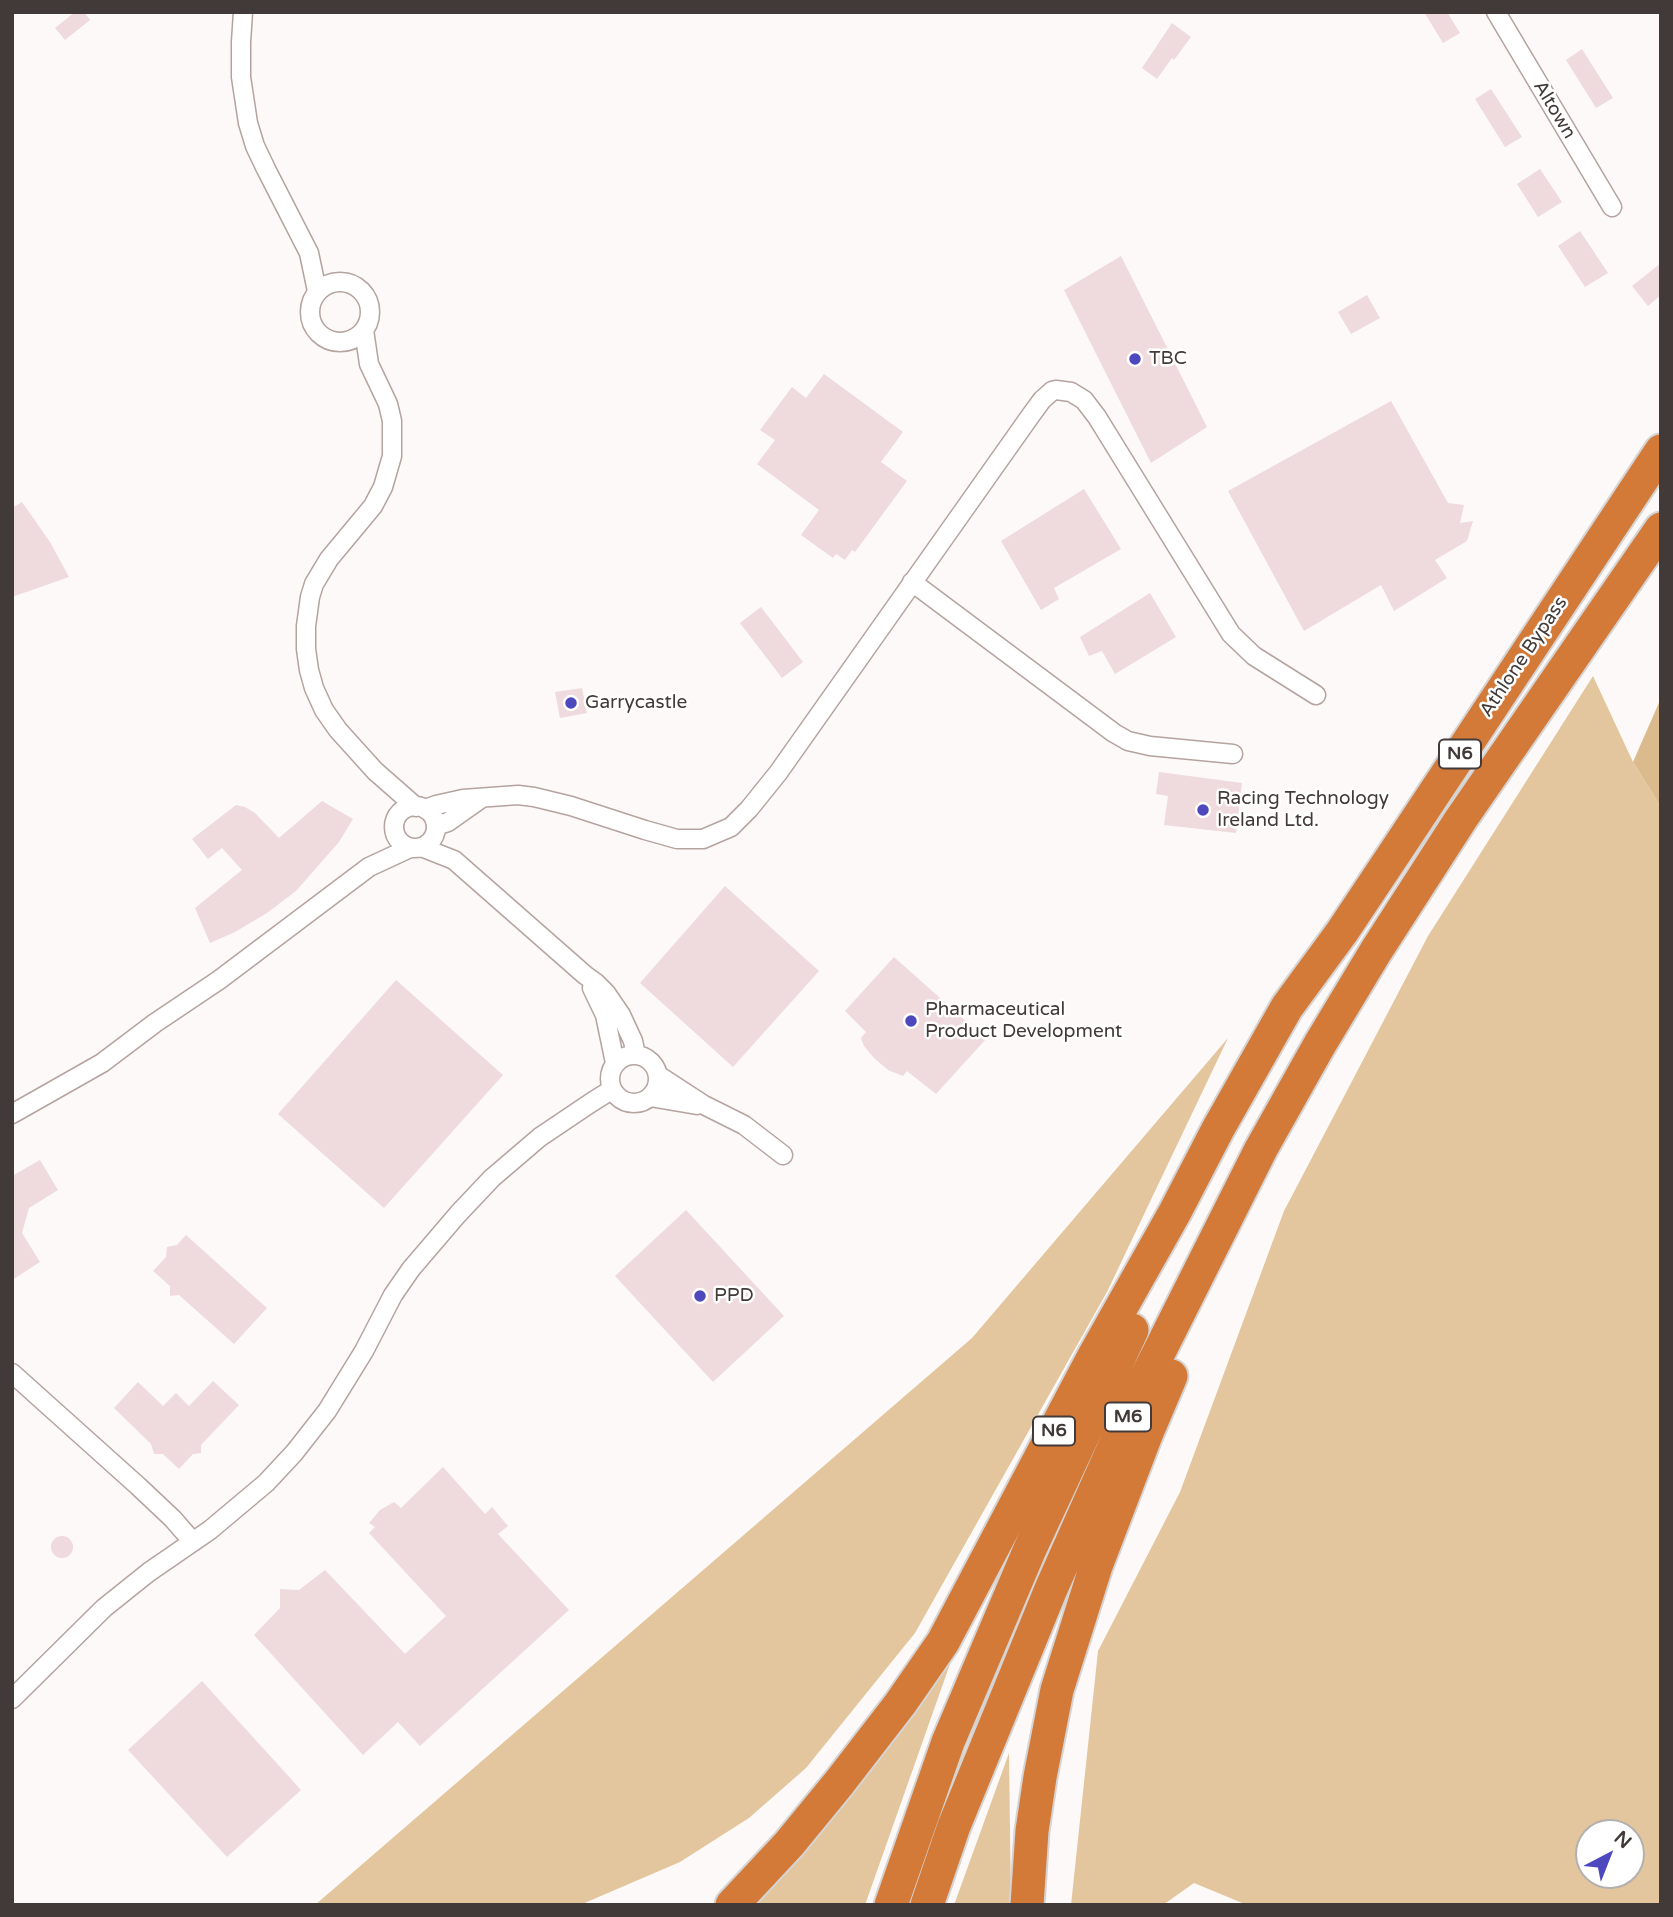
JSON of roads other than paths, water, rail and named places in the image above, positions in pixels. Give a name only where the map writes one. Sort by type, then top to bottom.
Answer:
[{"type":"highway","name":"Athlone Bypass","points":[[1342,932],[1661,451]]},
{"type":"highway","name":"Athlone Bypass","points":[[1376,951],[1461,819],[1655,538]]},
{"type":"highway","name":"N6","points":[[733,1905],[831,1793],[900,1704],[943,1642],[1088,1366],[1175,1212],[1218,1129],[1287,1007],[1342,932]]},
{"type":"highway","name":"M6","points":[[891,1905],[948,1742],[1030,1549],[1103,1390],[1191,1210],[1342,932]]},
{"type":"highway","name":"N6","points":[[1027,1905],[1032,1831],[1057,1690],[1096,1566],[1146,1435],[1212,1279],[1376,951]]},
{"type":"highway","name":"M6","points":[[926,1905],[954,1826],[1046,1602],[1135,1400],[1261,1149],[1376,951]]},
{"type":"street","points":[[243,12],[241,77],[248,123],[255,146],[309,253],[317,291]]},
{"type":"street","name":"Altown","points":[[1496,12],[1612,207]]},
{"type":"street","points":[[309,253],[340,281],[356,286],[367,298],[370,314],[364,330],[369,364],[388,404],[392,421],[389,472],[373,506],[319,574],[310,597],[306,626],[309,670],[317,698],[338,730],[375,771],[434,820],[436,829],[454,860],[596,983],[621,1015],[633,1041],[636,1055]]},
{"type":"street","points":[[340,281],[324,286],[312,299],[310,317],[313,325],[318,333],[326,338],[340,341],[351,340],[364,330]]},
{"type":"street","points":[[340,341],[369,364]]},
{"type":"street","points":[[369,867],[405,809],[503,795],[534,797],[571,806],[677,839],[692,840],[718,834],[732,827],[764,792],[1042,400],[1056,390],[1071,392],[1084,400],[1102,423],[1231,634],[1254,656],[1316,695]]},
{"type":"street","points":[[912,582],[1128,741],[1150,746],[1233,754]]},
{"type":"street","points":[[375,771],[399,841],[454,860]]},
{"type":"street","points":[[12,1114],[102,1063],[219,980],[369,867],[432,840],[436,829],[482,798]]},
{"type":"street","points":[[585,975],[605,1015],[615,1063]]},
{"type":"street","points":[[636,1055],[650,1061],[657,1075],[655,1091],[642,1102],[626,1102],[618,1098],[609,1077],[615,1063],[621,1058],[636,1055]]},
{"type":"street","points":[[657,1075],[704,1105],[744,1125],[783,1155]]},
{"type":"street","points":[[12,1699],[104,1608],[149,1572],[210,1530],[266,1483],[306,1438],[343,1387],[399,1286],[458,1213],[492,1178],[540,1137],[613,1091]]},
{"type":"street","points":[[650,1097],[704,1105]]},
{"type":"street","points":[[12,1374],[173,1518],[193,1542]]},
{"type":"place","name":"TBC","points":[[1135,359]]},
{"type":"place","name":"Garrycastle","points":[[571,703]]},
{"type":"place","name":"Racing Technology Ireland Ltd.","points":[[1203,810]]},
{"type":"place","name":"Pharmaceutical Product Development","points":[[911,1021]]},
{"type":"place","name":"PPD","points":[[700,1296]]}]
